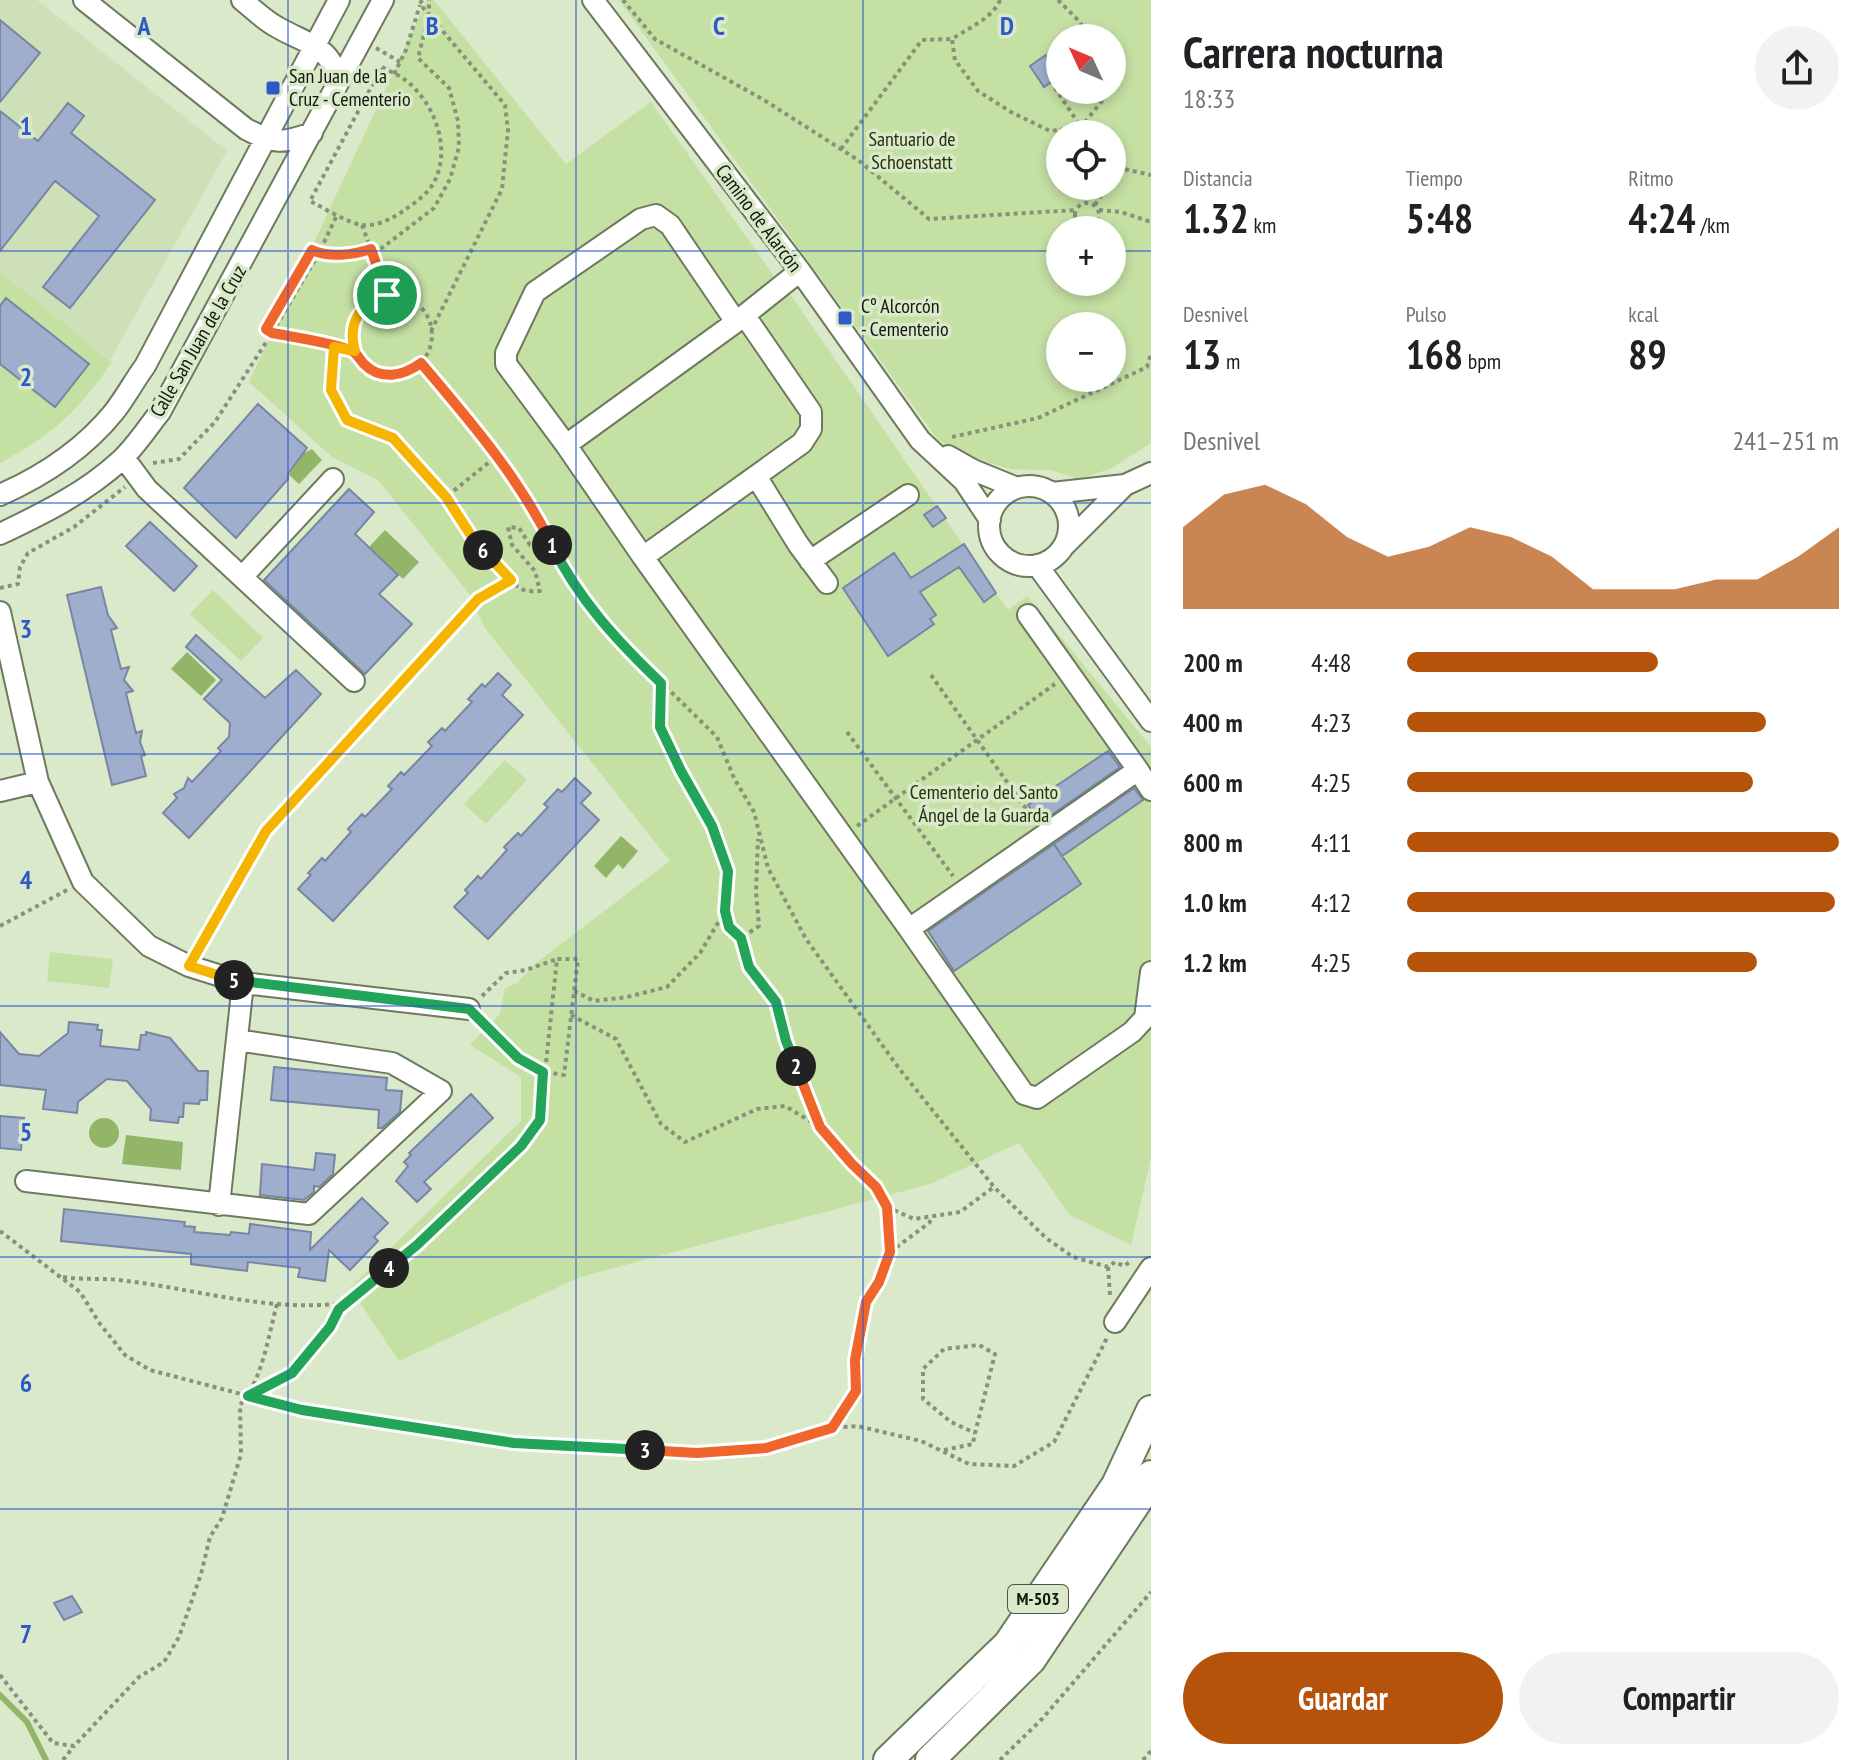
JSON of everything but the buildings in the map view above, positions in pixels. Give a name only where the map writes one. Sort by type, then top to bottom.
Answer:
[{"type":"highway","name":"M-503","points":[[888,1760],[1008,1644],[1116,1485],[1151,1410]]},
{"type":"highway","name":"M-503","points":[[930,1760],[1031,1660],[1139,1499],[1151,1475]]},
{"type":"street","points":[[84,0],[227,115],[267,140],[282,143],[312,133]]},
{"type":"street","points":[[242,0],[273,25],[328,55],[336,67],[338,83]]},
{"type":"street","name":"Calle San Juan de la Cruz","points":[[0,497],[75,451],[114,413],[145,366],[339,0]]},
{"type":"street","name":"Calle San Juan de la Cruz","points":[[4,532],[45,514],[84,491],[124,458],[160,412],[383,0]]},
{"type":"street","name":"Camino de Alarcón","points":[[593,0],[800,271],[920,440],[964,481],[990,520]]},
{"type":"street","points":[[643,557],[802,443],[811,429],[811,412],[670,225],[656,215],[641,219],[535,292],[506,353],[506,364],[1024,1094],[1037,1098],[1132,1032],[1145,1018],[1151,972]]},
{"type":"street","points":[[566,445],[740,319],[800,271]]},
{"type":"street","name":"Camino de Alarcón","points":[[920,440],[973,470],[1017,488]]},
{"type":"street","points":[[124,458],[147,489],[354,681]]},
{"type":"street","points":[[1125,485],[1058,554],[1037,565],[1015,563],[1005,557],[992,540],[990,520],[998,502],[1017,488],[1029,486],[1052,493],[1125,485],[1151,473]]},
{"type":"street","points":[[756,476],[827,583]]},
{"type":"street","points":[[243,576],[333,479]]},
{"type":"street","points":[[1052,493],[1066,511],[1069,534],[1065,545]]},
{"type":"street","points":[[810,561],[908,495]]},
{"type":"street","points":[[0,497],[8,514],[4,532]]},
{"type":"street","points":[[1037,565],[1151,721]]},
{"type":"street","points":[[0,612],[38,782],[83,882],[149,946],[189,966],[243,983],[469,1009]]},
{"type":"street","points":[[1028,615],[1151,790]]},
{"type":"street","points":[[909,929],[1138,770]]},
{"type":"street","points":[[0,791],[38,782]]},
{"type":"street","points":[[219,1205],[243,983]]},
{"type":"street","points":[[26,1181],[309,1214],[441,1091],[392,1063],[237,1040]]},
{"type":"street","points":[[1115,1322],[1142,1263]]},
{"type":"path","points":[[319,253],[348,254],[382,248],[434,208],[450,179],[459,147],[458,121],[449,88],[418,58],[429,14],[429,0]]},
{"type":"path","points":[[623,0],[655,39],[712,69],[841,149],[929,219],[1076,210],[1084,203],[1151,222]]},
{"type":"path","points":[[841,149],[922,40],[952,39],[982,20],[998,6],[1000,0]]},
{"type":"path","points":[[1058,0],[1081,24]]},
{"type":"path","points":[[421,2],[505,105],[508,130],[502,189],[431,331],[428,351],[421,363],[396,375],[370,369],[355,351],[352,328],[362,308],[374,299],[387,295],[401,296],[414,302],[424,312],[431,331]]},
{"type":"path","points":[[394,74],[406,50],[421,2]]},
{"type":"path","points":[[952,39],[955,60],[978,91],[1046,129]]},
{"type":"path","points":[[382,67],[394,74],[417,91],[430,109],[439,131],[442,155],[433,183],[419,199],[398,215],[380,223],[362,225],[310,201],[382,67]]},
{"type":"path","points":[[1087,120],[1100,104]]},
{"type":"path","points":[[1126,170],[1151,175]]},
{"type":"path","points":[[1076,210],[1075,220],[1089,227],[1098,221],[1097,208],[1101,200]]},
{"type":"path","points":[[337,215],[319,253],[272,333],[355,351]]},
{"type":"path","points":[[362,225],[387,295]]},
{"type":"path","points":[[334,347],[331,390],[347,420],[393,438],[446,497],[472,537],[511,580],[525,591],[540,591],[535,571],[512,545],[508,527],[519,528],[530,545],[553,548]]},
{"type":"path","points":[[920,440],[938,440],[1038,418],[1147,367],[1151,354]]},
{"type":"path","points":[[421,363],[498,455],[537,515],[563,567],[603,625],[717,737],[734,778],[754,812],[768,868],[806,939],[898,1067],[994,1187],[1046,1238],[1073,1257],[1108,1267]]},
{"type":"path","points":[[446,497],[498,455]]},
{"type":"path","points":[[189,966],[266,831],[478,599],[511,580]]},
{"type":"path","points":[[842,836],[1069,674]]},
{"type":"path","points":[[931,675],[1044,835]]},
{"type":"path","points":[[661,683],[660,727],[712,826],[728,871],[725,911],[729,927],[741,938],[749,967],[776,1002],[786,1041],[820,1127]]},
{"type":"path","points":[[847,732],[964,891]]},
{"type":"path","points":[[741,938],[759,926],[756,892],[759,837]]},
{"type":"path","points":[[0,926],[83,882]]},
{"type":"path","points":[[574,991],[594,1001],[667,987],[700,953],[725,911]]},
{"type":"path","points":[[248,1396],[292,1373],[330,1327],[339,1309],[417,1245],[521,1146],[540,1120],[557,959]]},
{"type":"path","points":[[557,959],[578,959],[574,991],[564,1075],[543,1072],[518,1058],[469,1009],[506,973],[526,970],[557,959]]},
{"type":"path","points":[[571,1015],[616,1039],[661,1124],[685,1142],[757,1109],[785,1106],[820,1127],[876,1187],[887,1207],[890,1252],[879,1282],[866,1302],[855,1360],[856,1391],[832,1428]]},
{"type":"path","points":[[887,1207],[914,1219],[960,1212],[994,1187]]},
{"type":"path","points":[[890,1252],[933,1217]]},
{"type":"path","points":[[0,1231],[80,1292],[125,1355],[150,1370],[302,1410],[514,1443],[697,1453],[766,1448],[832,1428],[857,1426],[921,1441],[969,1464],[1014,1466],[1054,1442],[1115,1322],[1107,1282],[1108,1267]]},
{"type":"path","points":[[1108,1267],[1115,1262],[1124,1266],[1142,1263]]},
{"type":"path","points":[[1124,1266],[1126,1273]]},
{"type":"path","points":[[1108,1267],[1110,1275],[1117,1279]]},
{"type":"path","points":[[61,1277],[116,1280],[277,1304],[318,1306],[347,1302]]},
{"type":"path","points":[[63,1760],[139,1677],[164,1662],[179,1637],[210,1537],[222,1518],[241,1454],[240,1405],[248,1396],[259,1369],[277,1304]]},
{"type":"path","points":[[942,1451],[973,1444],[995,1354],[979,1345],[944,1349],[923,1369],[923,1399],[951,1422],[975,1433]]},
{"type":"path","points":[[1000,1760],[1042,1719],[1151,1592]]},
{"type":"path","points":[[0,1675],[53,1743],[74,1746]]},
{"type":"path","points":[[1143,1760],[1151,1751]]},
{"type":"shaded area","points":[[0,0],[37,0],[227,151],[110,360],[0,273]]},
{"type":"shaded area","points":[[312,449],[322,460],[299,484],[289,475],[302,454]]},
{"type":"shaded area","points":[[385,530],[419,562],[403,579],[369,547]]},
{"type":"shaded area","points":[[187,652],[216,680],[201,696],[171,669]]},
{"type":"shaded area","points":[[621,836],[638,851],[623,869],[618,864],[606,878],[594,866]]},
{"type":"shaded area","points":[[104,1118],[115,1122],[119,1133],[115,1144],[104,1148],[93,1144],[89,1133],[93,1122]]},
{"type":"shaded area","points":[[126,1135],[183,1142],[181,1170],[122,1164]]},
{"type":"green space","name":"Cementerio del Santo Ángel de la Guarda","points":[[427,0],[434,0],[566,164],[651,102],[776,279],[779,278],[1008,610],[1027,596],[1151,747],[1151,1157],[1131,1245],[1070,1215],[1019,1143],[930,1184],[580,1277],[399,1361],[350,1288],[521,1121],[521,1077],[470,1045],[500,1014],[505,988],[517,983],[536,963],[670,861],[485,628],[471,596],[378,480],[332,457],[249,382]]},
{"type":"green space","name":"Santuario de Schoenstatt","points":[[619,0],[1151,0],[1151,443],[1112,468],[1079,479],[1051,470],[1010,469],[982,461],[938,440]]},
{"type":"green space","points":[[0,272],[112,362],[63,420],[0,463]]},
{"type":"green space","points":[[213,590],[263,638],[241,661],[190,614]]},
{"type":"green space","points":[[505,760],[527,780],[486,824],[464,804]]},
{"type":"green space","points":[[50,952],[113,959],[109,988],[47,981]]},
{"type":"waterway","points":[[0,1695],[27,1722],[46,1760]]},
{"type":"place","name":"San Juan de la Cruz - Cementerio","points":[[273,88]]},
{"type":"place","name":"Cº Alcorcón - Cementerio","points":[[845,318]]},
{"type":"route","points":[[387,295],[371,249],[348,254],[312,250],[266,329],[272,333],[355,351],[370,369],[382,374],[396,375],[421,363],[498,455],[537,515],[563,567],[603,625],[661,683],[660,727],[712,826],[728,871],[725,911],[729,927],[741,938],[749,967],[776,1002],[786,1041],[820,1127],[876,1187],[887,1207],[890,1252],[879,1282],[866,1302],[855,1360],[856,1391],[832,1428],[766,1448],[697,1453],[514,1443],[302,1410],[248,1396],[292,1373],[330,1327],[339,1309],[417,1245],[521,1146],[540,1120],[543,1072],[518,1058],[469,1009],[243,983],[189,966],[266,831],[478,599],[511,580],[472,537],[446,497],[393,438],[347,420],[331,390],[334,347],[355,351],[352,328],[356,317],[374,299],[387,295]]}]
